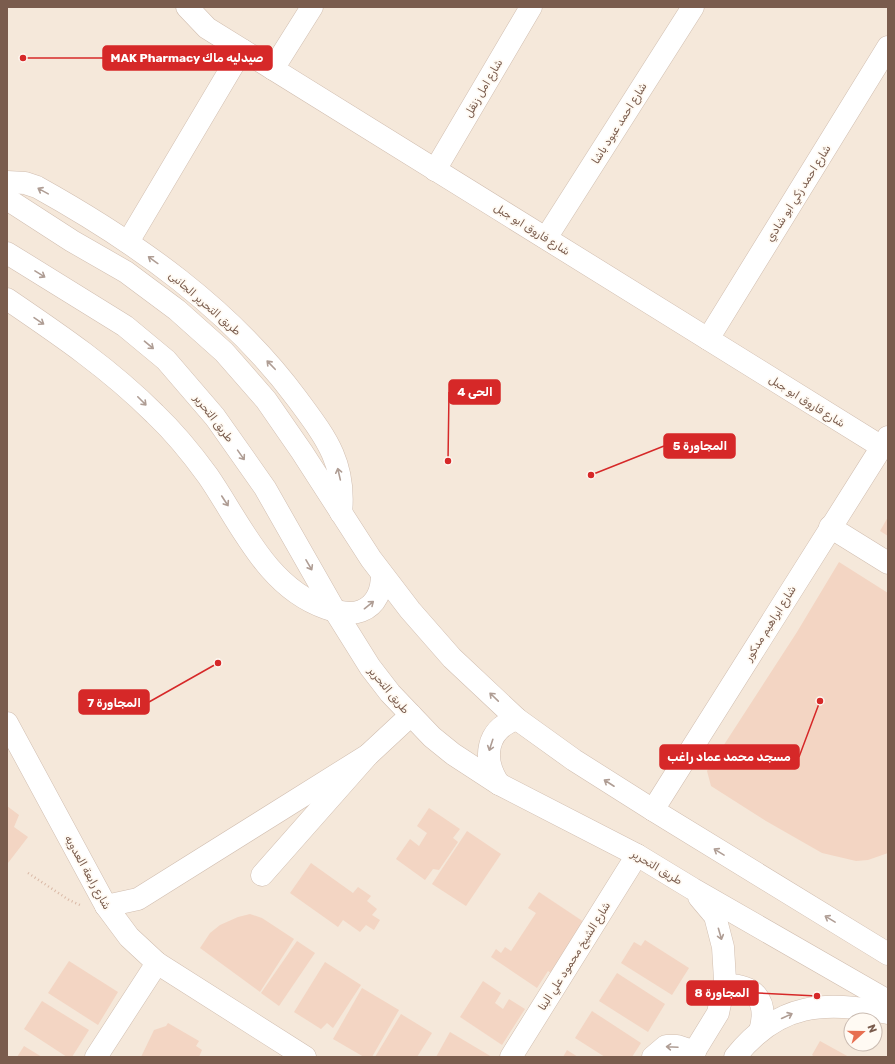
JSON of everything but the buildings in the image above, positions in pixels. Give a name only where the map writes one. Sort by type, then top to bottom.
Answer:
[{"type":"street","name":"شارع فاروق ابو جبل","points":[[187,7],[207,28],[242,50],[708,339],[885,442]]},
{"type":"street","points":[[273,68],[312,7]]},
{"type":"street","name":"شارع امل زنقل","points":[[436,170],[531,7]]},
{"type":"street","name":"شارع احمد عبود باشا","points":[[546,238],[693,7]]},
{"type":"street","name":"شارع احمد زكي ابو شادي","points":[[708,339],[888,47]]},
{"type":"street","points":[[128,242],[242,50]]},
{"type":"street","name":"طريق التحرير الجانبى","points":[[7,182],[25,183],[37,187],[128,242],[179,280],[230,322],[276,371],[319,429],[333,455],[339,472],[343,492],[341,513]]},
{"type":"street","points":[[7,199],[126,272],[177,310],[224,352],[266,400],[382,574],[410,610],[452,658],[517,719],[574,760],[888,954]]},
{"type":"street","name":"طريق التحرير","points":[[7,253],[126,326],[166,360],[215,417],[265,488],[335,611],[370,667],[390,694],[411,716],[453,754],[499,784],[636,855],[693,890],[888,1001]]},
{"type":"street","points":[[7,300],[77,346],[132,391],[176,436],[203,469],[275,575],[286,587],[300,596],[335,611],[354,613],[370,605],[381,590],[382,574]]},
{"type":"street","name":"شارع ابراهيم مدكور","points":[[653,810],[885,442]]},
{"type":"street","points":[[830,527],[888,562]]},
{"type":"street","points":[[262,875],[368,755],[411,716]]},
{"type":"street","points":[[499,784],[489,763],[491,741],[506,723],[517,719]]},
{"type":"street","name":"شارع رابعة العدويه","points":[[7,723],[106,906],[129,937],[157,963],[297,1055]]},
{"type":"street","points":[[106,906],[138,899],[368,755]]},
{"type":"street","name":"شارع الشيخ محمود علي البنا","points":[[511,1057],[636,855]]},
{"type":"street","points":[[653,1057],[666,1046],[677,1046],[693,1055],[718,1013],[724,985],[723,947],[714,916],[693,890]]},
{"type":"street","points":[[853,933],[888,934]]},
{"type":"street","points":[[96,1057],[157,963]]},
{"type":"street","points":[[724,985],[748,987],[755,994],[760,1002],[763,1012],[763,1021],[760,1031]]},
{"type":"street","points":[[735,1057],[749,1040],[760,1031],[772,1023],[797,1011],[825,1006],[854,1006],[888,1013]]},
{"type":"path","points":[[28,873],[69,900],[81,905],[93,907],[106,906]]},
{"type":"shaded area","points":[[7,7],[888,7],[888,1057],[7,1057]]},
{"type":"place","name":"MAK Pharmacy صيدليه ماك","points":[[23,58]]},
{"type":"place","name":"الحى 4","points":[[448,461]]},
{"type":"place","name":"المجاورة 5","points":[[591,475]]},
{"type":"place","name":"المجاورة 7","points":[[218,663]]},
{"type":"place","name":"مسجد محمد عماد راغب","points":[[820,701]]},
{"type":"place","name":"المجاورة 8","points":[[817,996]]}]
